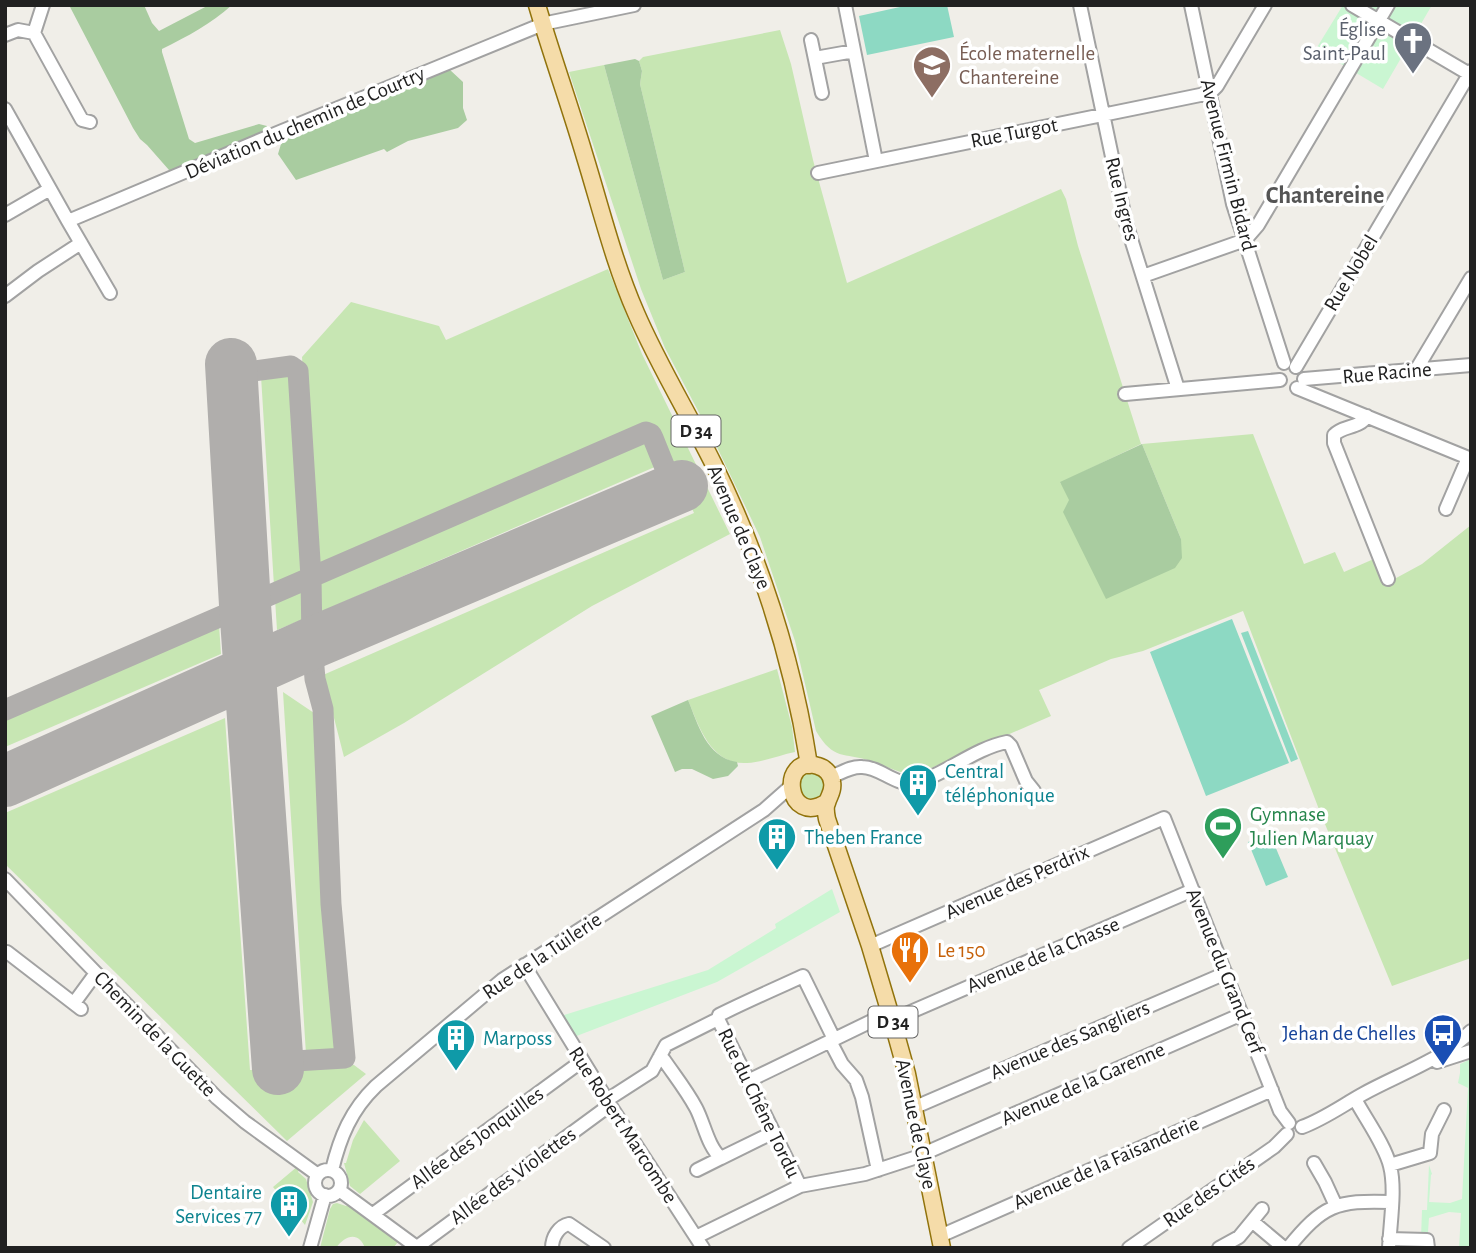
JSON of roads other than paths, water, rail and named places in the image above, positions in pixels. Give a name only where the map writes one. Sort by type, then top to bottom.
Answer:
[{"type":"main road","name":"Avenue de Claye","points":[[537,5],[564,78],[610,240],[634,309],[714,465],[758,568],[788,665],[809,765]]},
{"type":"main road","name":"Avenue de Claye","points":[[542,5],[545,24]]},
{"type":"main road","points":[[790,787],[794,775],[809,765],[820,766],[831,777]]},
{"type":"main road","name":"Avenue de Claye","points":[[831,777],[833,790],[827,802],[827,819],[870,946],[939,1244]]},
{"type":"main road","name":"Avenue de Claye","points":[[790,787],[795,799],[804,805],[818,822],[907,1074],[919,1156]]},
{"type":"main road","points":[[804,805],[821,805],[827,802]]},
{"type":"street","points":[[43,5],[34,33],[82,120],[90,122]]},
{"type":"street","name":"Déviation du chemin de Courtry","points":[[68,221],[545,24],[634,5]]},
{"type":"street","points":[[845,5],[876,161]]},
{"type":"street","name":"Rue Ingres","points":[[1080,5],[1126,223],[1178,389]]},
{"type":"street","name":"Avenue Firmin Bidard","points":[[1191,5],[1233,204],[1290,365]]},
{"type":"street","points":[[1210,93],[1217,86],[1265,5]]},
{"type":"street","points":[[1352,5],[1470,74]]},
{"type":"street","points":[[1143,276],[1245,240],[1258,225],[1388,5]]},
{"type":"street","points":[[5,35],[18,30],[34,33]]},
{"type":"street","points":[[811,40],[822,93]]},
{"type":"street","points":[[815,58],[854,51]]},
{"type":"street","name":"Rue Nobel","points":[[1290,365],[1470,74]]},
{"type":"street","name":"Rue Turgot","points":[[818,173],[1210,93]]},
{"type":"street","points":[[5,109],[110,293]]},
{"type":"street","points":[[5,215],[50,189]]},
{"type":"street","points":[[5,296],[81,243]]},
{"type":"street","points":[[1416,370],[1471,278]]},
{"type":"street","points":[[1302,383],[1287,385],[1280,380],[1278,369],[1290,365],[1302,383],[1321,397],[1470,459],[1446,509]]},
{"type":"street","name":"Rue Racine","points":[[1302,383],[1471,365]]},
{"type":"street","points":[[1125,394],[1280,380]]},
{"type":"street","points":[[1367,416],[1364,422],[1338,430],[1334,435],[1334,443],[1388,579]]},
{"type":"street","points":[[831,777],[854,767],[865,767],[900,782],[913,783],[1007,742],[1026,781],[1034,791]]},
{"type":"street","name":"Rue de la Tuilerie","points":[[332,1170],[347,1124],[368,1093],[492,987],[764,810],[790,787]]},
{"type":"street","name":"Rue de la Tuilerie","points":[[764,810],[783,803],[804,805]]},
{"type":"street","name":"Avenue des Perdrix","points":[[870,946],[1164,818]]},
{"type":"street","name":"Avenue du Grand Cerf","points":[[1164,818],[1280,1111],[1292,1128]]},
{"type":"street","name":"Chemin de la Guette","points":[[5,879],[217,1098],[245,1122],[318,1175]]},
{"type":"street","name":"Avenue de la Chasse","points":[[748,1080],[832,1040],[1193,890]]},
{"type":"street","points":[[7,952],[77,1006],[96,973]]},
{"type":"street","name":"Rue Robert Marcombe","points":[[524,965],[699,1243]]},
{"type":"street","name":"Avenue des Sangliers","points":[[913,1108],[1226,972]]},
{"type":"street","name":"Allée des Violettes","points":[[417,1247],[652,1071],[668,1044],[718,1019],[719,1015],[803,976],[832,1040]]},
{"type":"street","name":"Avenue de la Garenne","points":[[699,1243],[800,1186],[865,1174],[919,1156],[1242,1014]]},
{"type":"street","name":"Rue du Chêne Tordu","points":[[718,1019],[800,1186]]},
{"type":"street","name":"Rue des Cités","points":[[1129,1248],[1271,1149],[1292,1128],[1325,1116],[1423,1064],[1462,1040],[1471,1031]]},
{"type":"street","points":[[832,1040],[842,1064],[856,1080],[878,1170]]},
{"type":"street","name":"Rue des Cités","points":[[1423,1064],[1471,1051]]},
{"type":"street","points":[[660,1056],[694,1104],[705,1125],[706,1135],[721,1158]]},
{"type":"street","name":"Allée des Jonquilles","points":[[373,1214],[582,1061]]},
{"type":"street","name":"Avenue de la Faisanderie","points":[[939,1244],[1272,1090]]},
{"type":"street","points":[[1355,1099],[1390,1165],[1392,1177],[1389,1243],[1427,1240],[1428,1248]]},
{"type":"street","points":[[1390,1165],[1432,1159],[1432,1134],[1444,1110]]},
{"type":"street","points":[[698,1170],[774,1132]]},
{"type":"street","points":[[1314,1163],[1320,1185],[1336,1206]]},
{"type":"street","points":[[332,1170],[341,1178],[339,1190],[332,1195],[324,1195],[316,1187],[318,1175],[332,1170]]},
{"type":"street","points":[[339,1190],[417,1247]]},
{"type":"street","points":[[310,1248],[324,1195]]},
{"type":"street","points":[[1252,1222],[1286,1248],[1307,1225],[1336,1206],[1356,1201],[1391,1202]]},
{"type":"street","points":[[1219,1248],[1239,1237],[1262,1209]]},
{"type":"street","points":[[552,1248],[554,1238],[564,1225],[569,1224],[604,1248]]},
{"type":"place","name":"Église Saint-Paul","points":[[1413,75]]},
{"type":"place","name":"École maternelle Chantereine","points":[[932,99]]},
{"type":"place","name":"Central téléphonique","points":[[918,817]]},
{"type":"place","name":"Gymnase Julien Marquay","points":[[1223,860]]},
{"type":"place","name":"Theben France","points":[[777,871]]},
{"type":"place","name":"Le 150","points":[[910,984]]},
{"type":"place","name":"Jehan de Chelles","points":[[1443,1067]]},
{"type":"place","name":"Marposs","points":[[456,1072]]},
{"type":"place","name":"Dentaire Services 77","points":[[289,1238]]},
{"type":"district","name":"Chantereine","points":[[1325,196]]}]
